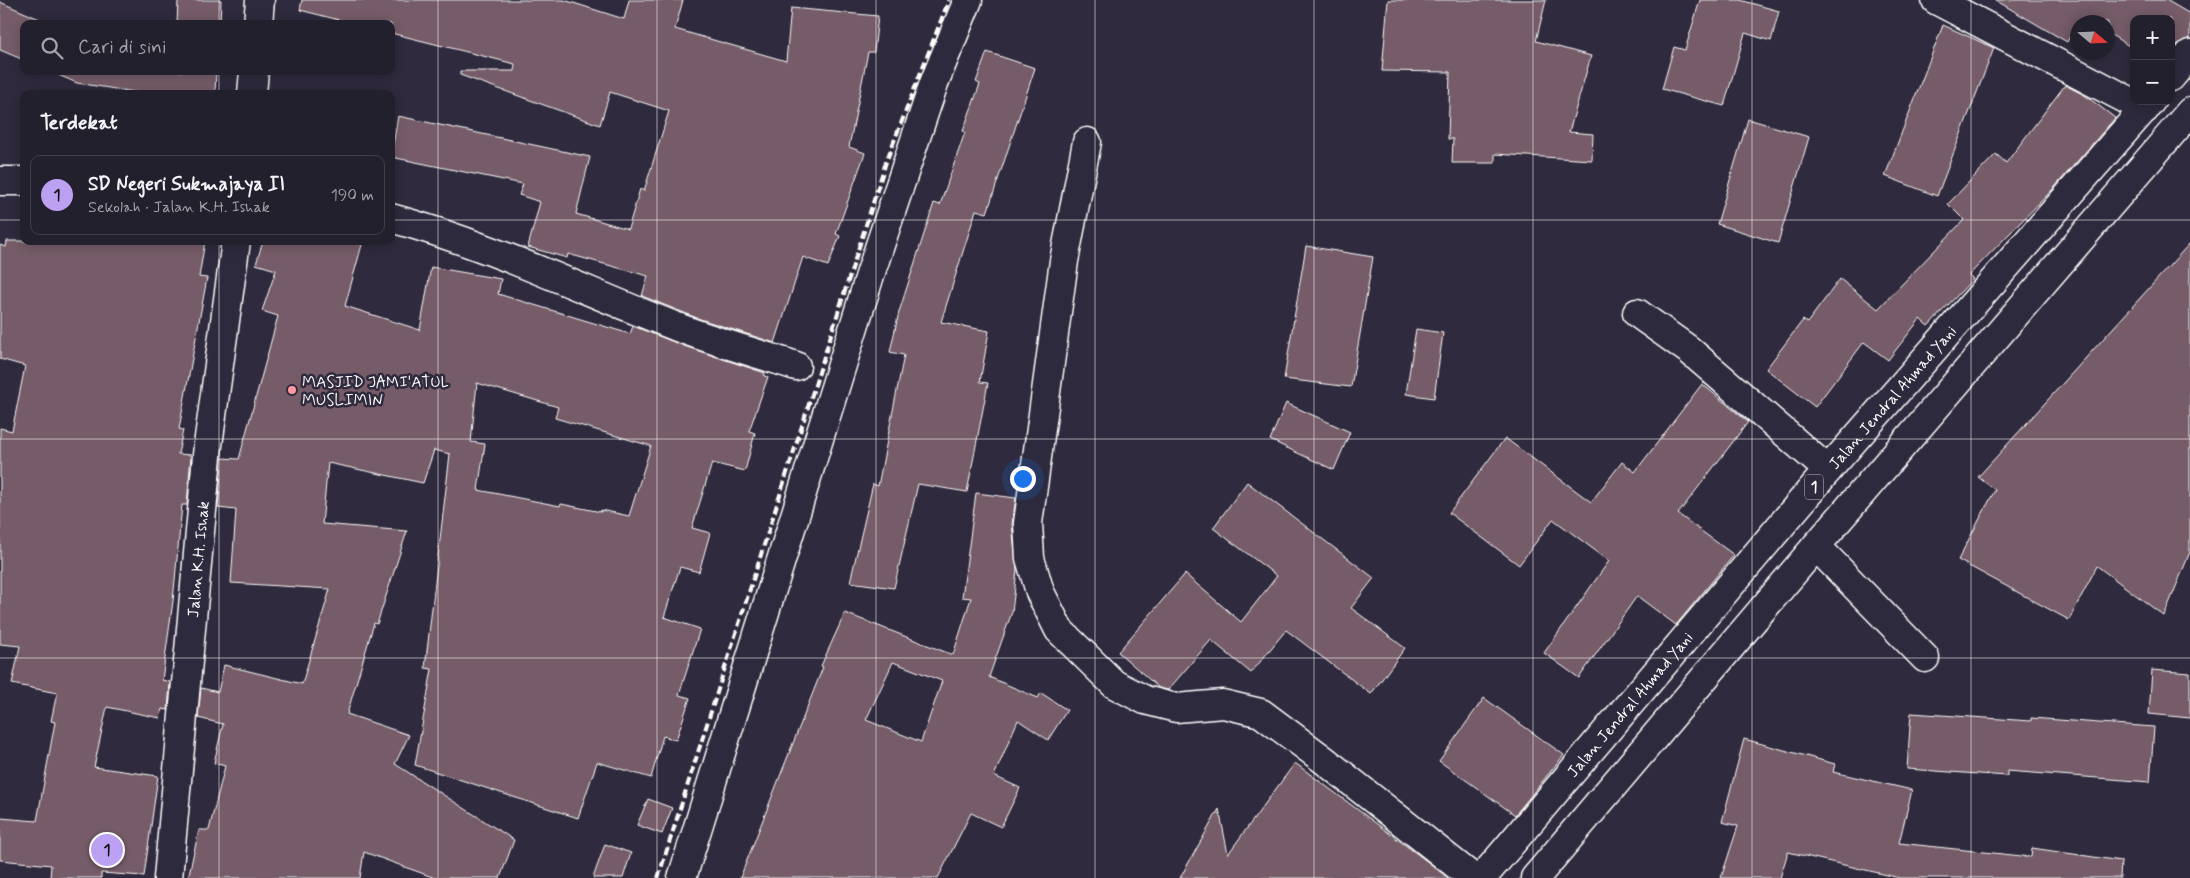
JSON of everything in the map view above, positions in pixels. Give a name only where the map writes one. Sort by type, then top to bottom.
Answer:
[{"type":"main road","points":[[258,20],[260,0]]},
{"type":"main road","points":[[682,878],[877,254],[934,83],[968,0]]},
{"type":"main road","points":[[1936,0],[2130,96]]},
{"type":"main road","points":[[2175,72],[2190,54]]},
{"type":"main road","points":[[252,90],[254,75]]},
{"type":"main road","name":"Jalan Jendral Ahmad Yani","points":[[1482,878],[1828,470],[2148,105]]},
{"type":"main road","points":[[1535,878],[1816,546],[2190,112]]},
{"type":"main road","points":[[1087,142],[1063,270],[1028,523],[1030,558],[1040,592],[1059,630],[1114,684],[1145,700],[1176,708],[1223,704],[1261,714],[1472,878]]},
{"type":"main road","points":[[0,181],[20,181]]},
{"type":"main road","points":[[395,219],[437,230],[498,252],[680,328],[796,366]]},
{"type":"main road","name":"Jalan K.H. Ishak","points":[[168,878],[208,445],[235,245]]},
{"type":"main road","points":[[1637,313],[1689,350],[1828,470]]},
{"type":"main road","points":[[1816,546],[1926,658]]},
{"type":"building","points":[[178,0],[221,0],[220,20],[177,20]]},
{"type":"building","points":[[302,0],[564,0],[624,19],[629,0],[683,0],[675,29],[786,61],[791,8],[878,16],[874,52],[868,52],[849,147],[865,153],[836,234],[840,236],[828,266],[803,257],[775,343],[697,318],[642,296],[648,276],[568,254],[567,258],[528,247],[540,202],[519,195],[523,184],[395,158],[395,134],[398,116],[590,157],[576,214],[628,229],[640,189],[644,191],[669,111],[610,92],[600,125],[460,75],[460,71],[514,71],[515,64],[395,34],[395,20],[339,20],[300,10]]},
{"type":"building","points":[[1388,0],[1546,0],[1536,41],[1591,56],[1569,132],[1593,134],[1592,160],[1495,154],[1495,163],[1452,163],[1453,139],[1448,139],[1450,72],[1382,71]]},
{"type":"building","points":[[1700,0],[1740,0],[1779,11],[1771,41],[1745,33],[1724,106],[1662,89],[1674,47],[1685,50]]},
{"type":"building","points":[[1995,0],[2166,0],[2190,14],[2190,39],[2178,44],[2175,47],[2175,15],[2130,15],[2130,47],[2115,37],[2115,15],[2070,15],[2070,37],[2067,42]]},
{"type":"building","points":[[0,2],[42,20],[20,20],[20,58],[0,50]]},
{"type":"building","points":[[1943,25],[1994,48],[1937,196],[1885,176]]},
{"type":"building","points":[[987,52],[1035,68],[987,213],[976,210],[941,322],[989,331],[980,382],[988,383],[967,492],[918,484],[894,588],[850,582],[873,484],[878,486],[904,355],[890,352],[899,312],[934,203],[940,205],[965,132],[963,131],[980,84],[976,82]]},
{"type":"building","points":[[58,75],[216,75],[215,90],[122,90],[77,83]]},
{"type":"building","points":[[2065,85],[2086,96],[2115,118],[2054,188],[1969,275],[1973,279],[1928,326],[1920,319],[1888,360],[1864,342],[1815,407],[1766,369],[1803,320],[1807,323],[1840,279],[1878,309],[1964,220],[1948,204],[1996,154],[2006,163]]},
{"type":"building","points":[[1748,119],[1809,137],[1778,243],[1717,224]]},
{"type":"building","points":[[7,241],[20,241],[20,245],[204,245],[199,277],[207,278],[179,429],[183,430],[178,454],[191,455],[187,505],[182,505],[173,601],[162,680],[170,682],[168,710],[162,709],[160,718],[107,707],[94,767],[158,776],[144,876],[101,873],[101,878],[50,878],[51,865],[0,860],[0,818],[37,821],[55,722],[51,721],[57,693],[12,684],[20,646],[0,644],[0,428],[12,431],[25,366],[0,359],[0,245],[6,247]]},
{"type":"building","points":[[2190,243],[2190,552],[2164,616],[2097,566],[2069,620],[1958,560],[1995,490],[1978,477]]},
{"type":"building","points":[[262,245],[362,245],[345,306],[420,330],[431,267],[501,279],[498,294],[630,334],[633,326],[687,347],[765,373],[764,376],[768,377],[749,431],[755,433],[745,471],[712,463],[692,528],[710,533],[699,572],[680,567],[664,617],[700,629],[679,695],[690,698],[676,740],[663,736],[651,778],[597,762],[578,818],[415,765],[432,669],[425,668],[450,454],[434,450],[423,483],[328,463],[322,524],[407,531],[377,624],[374,623],[347,714],[409,735],[395,764],[514,840],[500,878],[435,878],[364,852],[360,878],[188,878],[199,830],[209,830],[225,766],[214,763],[223,724],[198,718],[201,688],[218,692],[224,665],[302,684],[330,589],[231,583],[236,510],[218,508],[222,458],[239,459],[278,316],[262,311],[276,270],[256,264]],"holes":[[[477,383],[558,407],[555,418],[651,446],[629,516],[561,504],[560,506],[478,490],[485,444],[471,442]]]},
{"type":"building","points":[[1306,246],[1373,257],[1351,387],[1284,379]]},
{"type":"building","points":[[1416,329],[1443,333],[1434,398],[1406,394]]},
{"type":"building","points":[[1702,384],[1748,422],[1678,514],[1734,555],[1676,625],[1637,596],[1579,678],[1544,653],[1609,561],[1553,519],[1519,565],[1449,513],[1505,438],[1591,502],[1622,462],[1635,472]]},
{"type":"building","points":[[1286,403],[1350,432],[1334,470],[1270,440]]},
{"type":"building","points":[[1247,482],[1374,578],[1351,608],[1405,648],[1371,694],[1286,630],[1251,673],[1211,640],[1168,690],[1159,688],[1118,652],[1185,574],[1241,622],[1277,576],[1213,528]]},
{"type":"building","points":[[976,493],[1016,498],[1012,524],[1017,570],[1012,612],[989,677],[1038,698],[1041,693],[1067,710],[1048,740],[1018,720],[994,776],[1020,788],[1001,827],[971,813],[938,878],[740,878],[823,667],[821,666],[845,613],[953,655],[971,598],[962,597]],"holes":[[[893,662],[942,681],[921,742],[866,720]]]},
{"type":"building","points":[[2152,670],[2190,673],[2190,718],[2149,714]]},
{"type":"building","points":[[1484,698],[1564,755],[1515,815],[1439,761]]},
{"type":"building","points":[[1911,713],[2031,721],[2031,718],[2154,727],[2150,782],[2007,771],[2007,776],[1907,769]]},
{"type":"building","points":[[1744,739],[1835,764],[1833,772],[1912,790],[1899,843],[2031,857],[2032,848],[2121,861],[2120,878],[1900,878],[1788,852],[1780,878],[1721,878],[1738,826],[1722,822]]},
{"type":"building","points":[[1295,763],[1448,878],[1180,878],[1219,809],[1228,854]]},
{"type":"building","points":[[648,799],[672,808],[662,834],[637,825]]},
{"type":"building","points":[[605,844],[631,853],[623,878],[593,878]]},
{"type":"railway","points":[[658,878],[886,162],[949,0]]},
{"type":"place","name":"MASJID JAMI'ATUL MUSLIMIN","points":[[292,390]]},
{"type":"place","name":"SD Negeri Sukmajaya II","points":[[107,850]]}]
